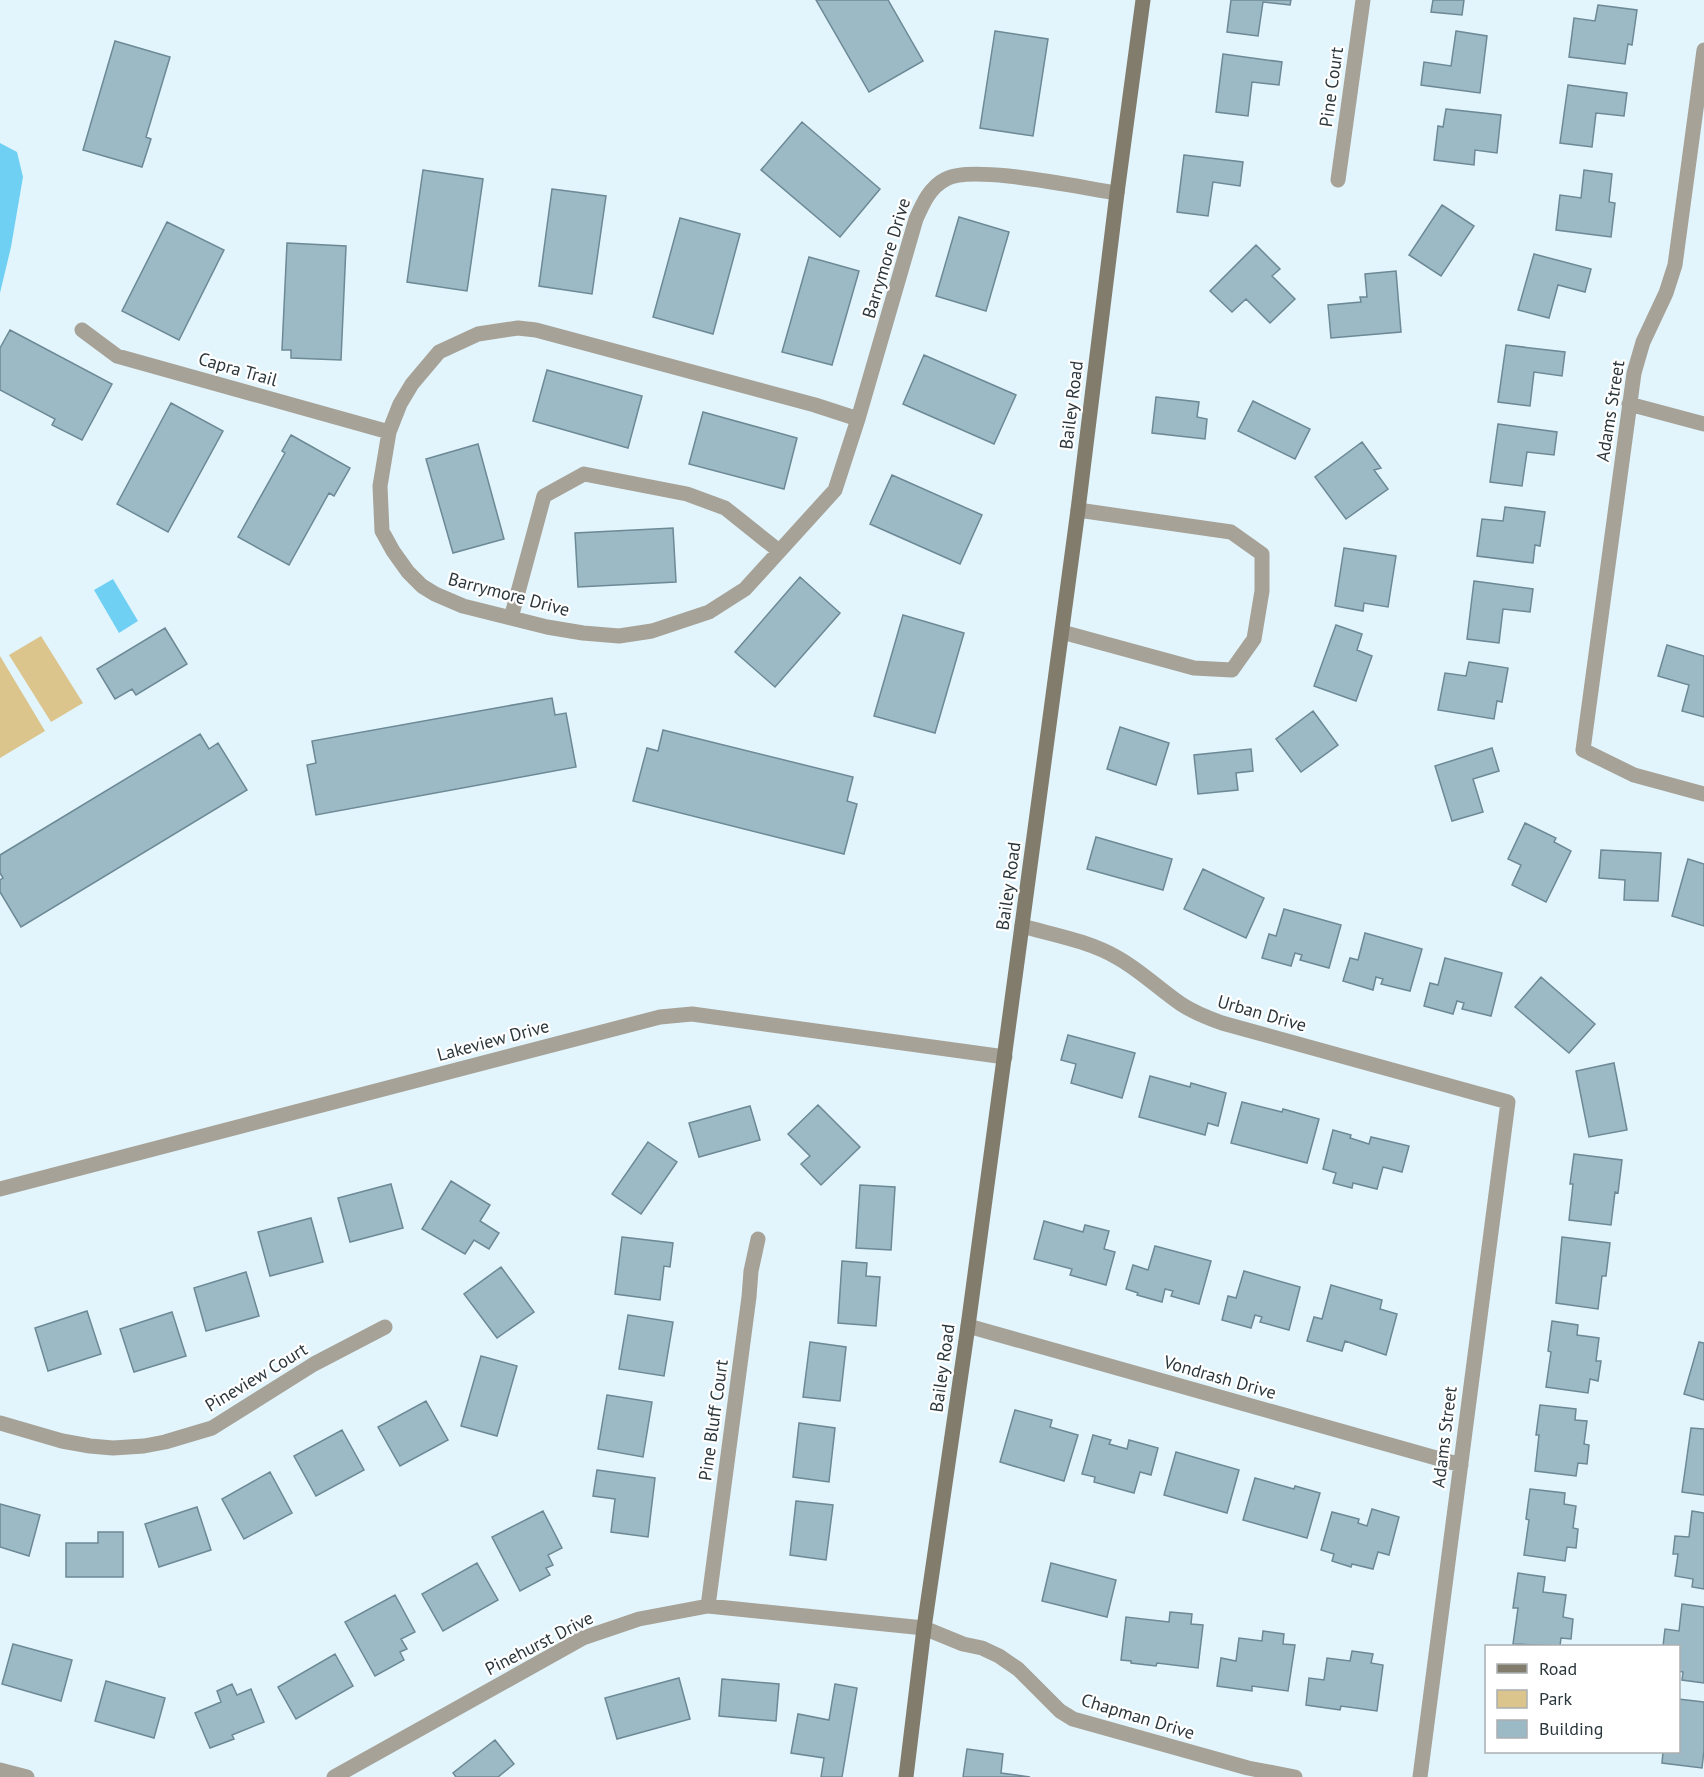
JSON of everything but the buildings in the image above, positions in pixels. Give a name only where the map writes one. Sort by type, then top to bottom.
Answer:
[{"type":"street","name":"Bailey Road","points":[[906,1777],[924,1628],[968,1326],[1062,632],[1143,0]]},
{"type":"street","name":"Pine Court","points":[[1338,180],[1363,0]]},
{"type":"street","name":"Adams Street","points":[[1704,50],[1675,265],[1666,293],[1643,342],[1634,372],[1583,750],[1634,775],[1704,794]]},
{"type":"street","name":"Barrymore Drive","points":[[858,420],[815,405],[536,330],[518,328],[478,334],[439,352],[412,384],[400,404],[389,432],[380,486],[382,531],[408,572],[422,586],[463,606],[511,618],[583,633],[619,636],[652,631],[709,612],[745,589],[835,490],[858,420],[916,219],[926,195],[946,178],[966,173],[990,174],[1117,193]]},
{"type":"street","name":"Capra Trail","points":[[82,330],[117,356],[389,432]]},
{"type":"street","points":[[1629,404],[1704,424]]},
{"type":"street","points":[[511,618],[544,495],[584,474],[687,494],[725,508],[779,550]]},
{"type":"street","points":[[1062,632],[1194,668],[1232,670],[1254,639],[1262,591],[1262,554],[1231,532],[1078,510]]},
{"type":"street","name":"Urban Drive","points":[[1022,926],[1091,946],[1116,956],[1182,1004],[1203,1016],[1222,1023],[1508,1102]]},
{"type":"street","name":"Lakeview Drive","points":[[0,1188],[660,1017],[692,1014],[1005,1057]]},
{"type":"street","name":"Adams Street","points":[[1420,1777],[1508,1102]]},
{"type":"street","name":"Pine Bluff Court","points":[[708,1606],[750,1297],[751,1271],[758,1239]]},
{"type":"street","name":"Vondrash Drive","points":[[968,1326],[1461,1465]]},
{"type":"street","name":"Pineview Court","points":[[0,1423],[62,1441],[90,1446],[113,1448],[165,1442],[212,1428],[314,1364],[385,1327]]},
{"type":"street","name":"Pinehurst Drive","points":[[334,1777],[359,1772],[583,1638],[639,1619],[708,1606],[924,1628]]},
{"type":"street","name":"Chapman Drive","points":[[924,1628],[999,1656],[1018,1669],[1060,1711],[1073,1719],[1248,1768],[1294,1777]]},
{"type":"street","points":[[0,1770],[27,1777]]},
{"type":"green space","points":[[41,636],[83,703],[51,722],[9,655]]},
{"type":"green space","points":[[0,656],[45,731],[0,758]]},
{"type":"water","points":[[0,143],[17,152],[23,177],[11,247],[0,293]]},
{"type":"water","points":[[113,579],[138,621],[119,633],[94,590]]}]
